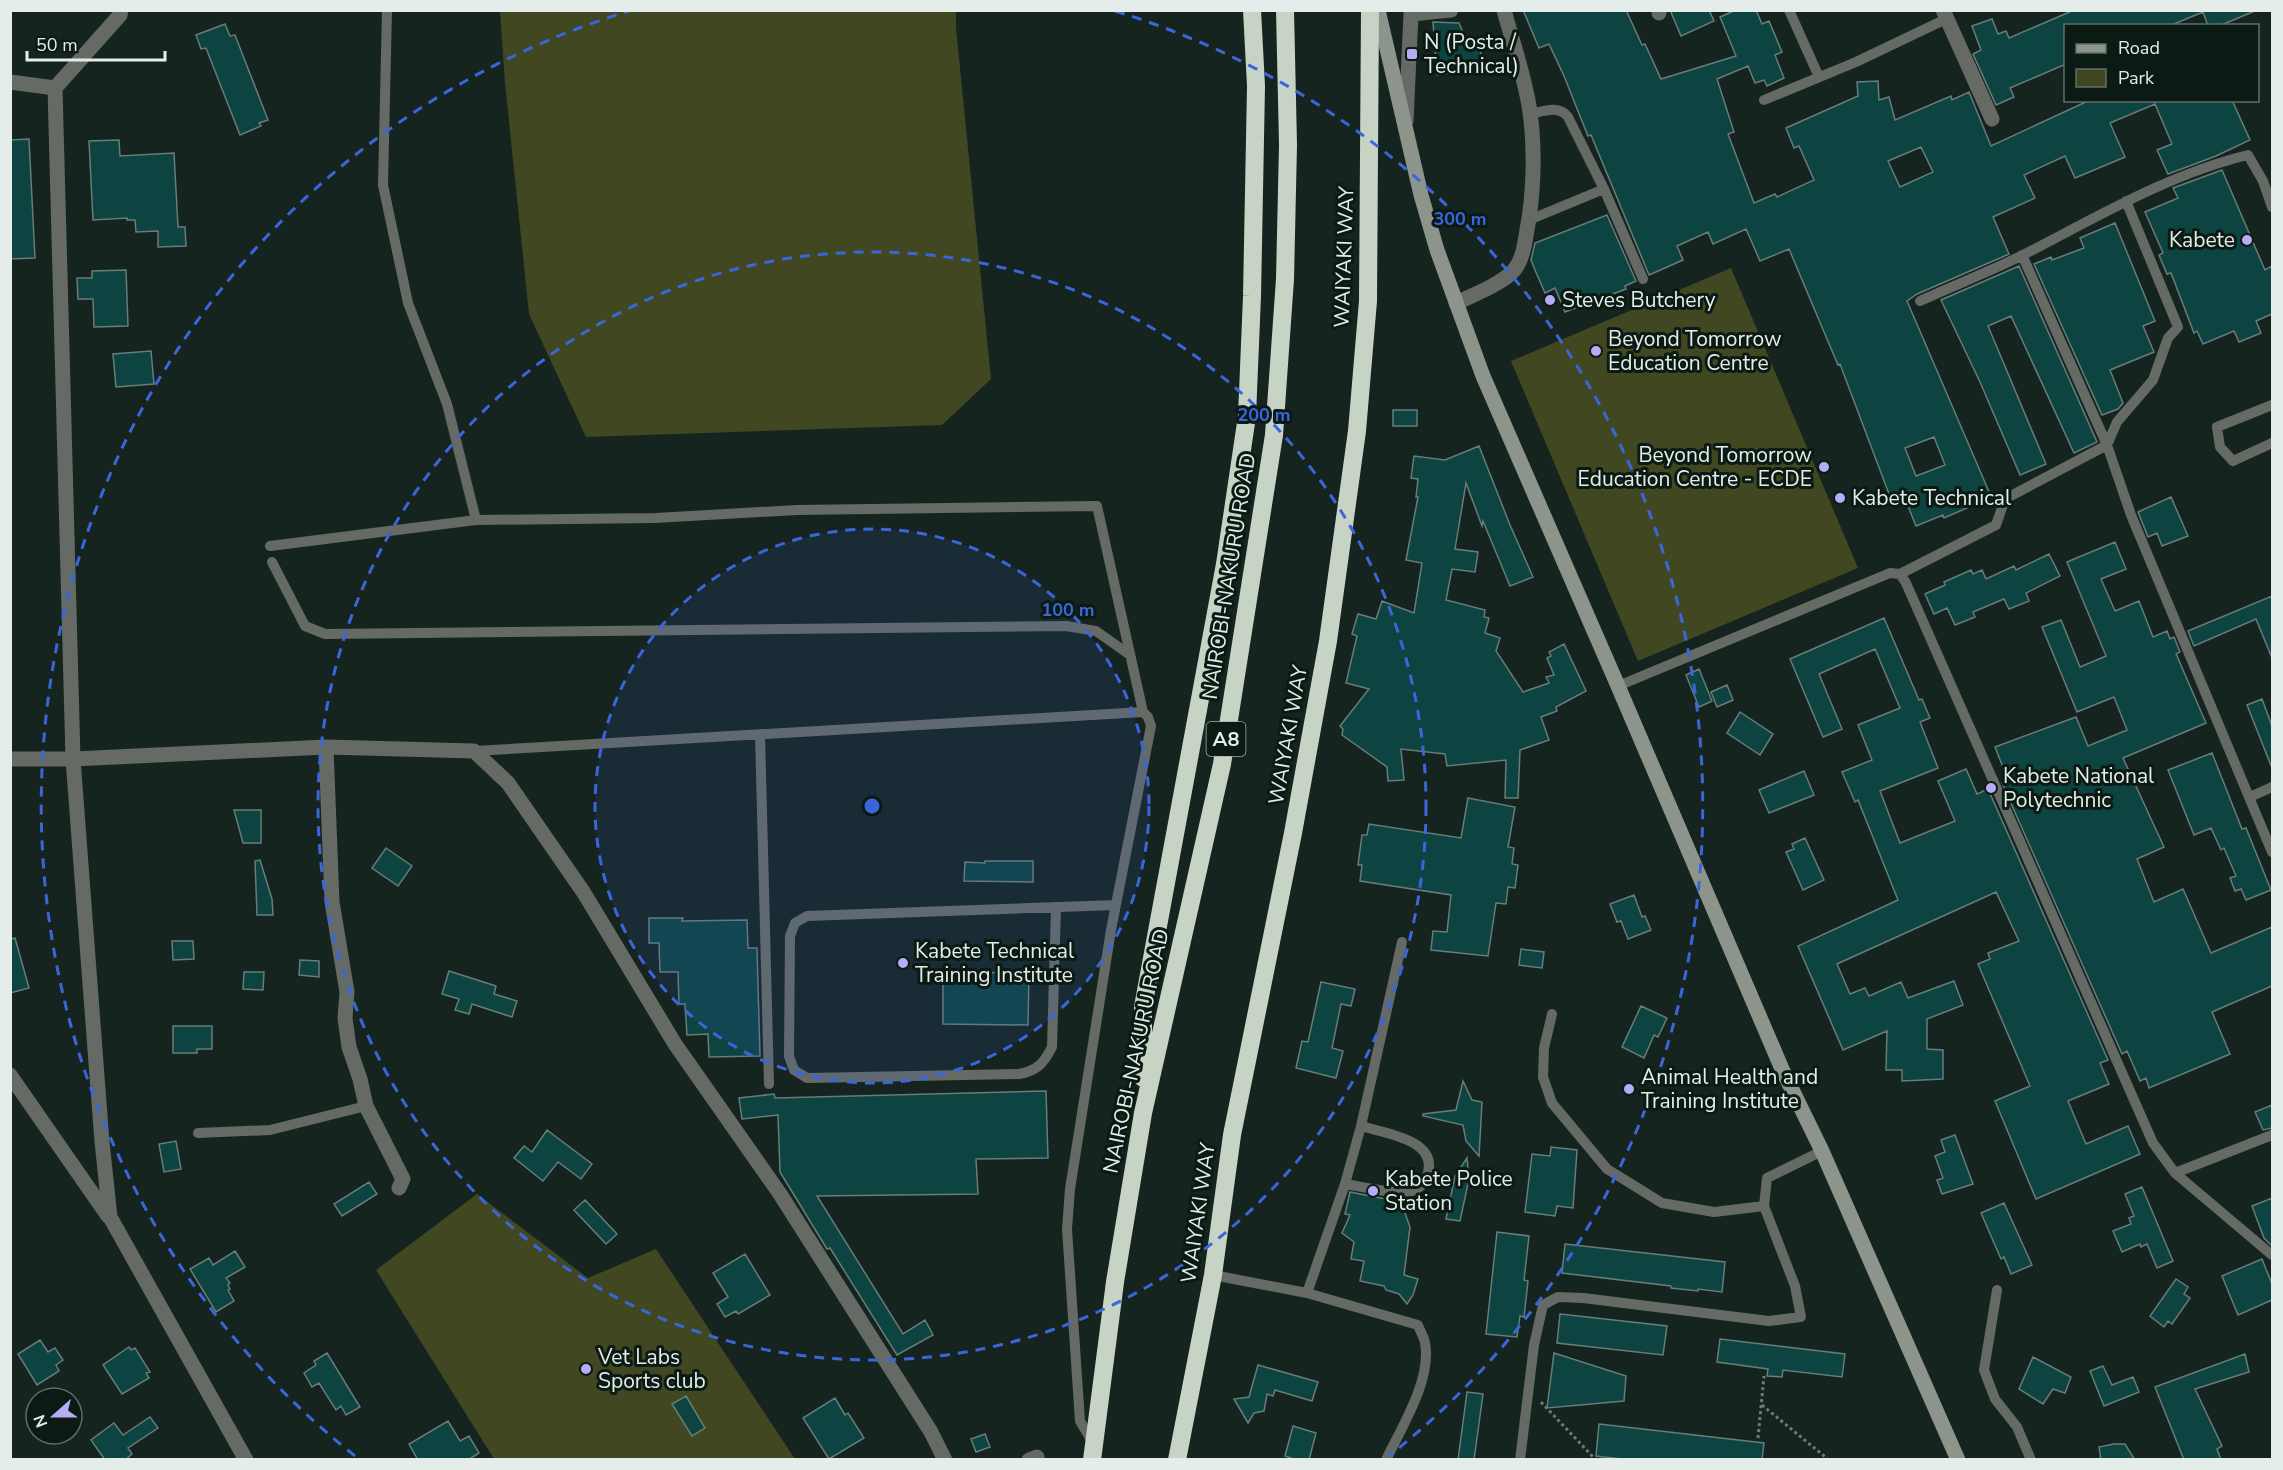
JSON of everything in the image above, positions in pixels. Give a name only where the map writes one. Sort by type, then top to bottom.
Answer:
[{"type":"highway","points":[[1143,1113],[1143,1007],[1225,564],[1247,416],[1256,86],[1252,10]]},
{"type":"highway","name":"NAIROBI-NAKURU ROAD","points":[[1093,1451],[1115,1282],[1143,1113],[1222,764],[1274,435],[1285,279],[1288,145],[1284,10]]},
{"type":"highway","name":"WAIYAKI WAY","points":[[1177,1460],[1213,1275],[1232,1135],[1293,833],[1328,641],[1356,431],[1368,301],[1370,10]]},
{"type":"street","points":[[110,1217],[102,1142],[73,759],[55,87],[120,15],[121,10]]},
{"type":"street","points":[[1378,10],[1421,195],[1437,250],[1496,407],[1782,1069],[1822,1151],[1958,1460]]},
{"type":"street","points":[[1405,125],[1412,14],[1451,10]]},
{"type":"street","points":[[1456,303],[1507,277],[1516,268],[1524,249],[1529,220],[1533,189],[1530,114],[1525,83],[1504,10]]},
{"type":"street","points":[[1945,15],[1992,119]]},
{"type":"street","points":[[10,82],[55,87]]},
{"type":"street","points":[[326,747],[332,902],[347,992],[345,1018],[349,1047],[366,1106],[403,1179],[399,1188]]},
{"type":"street","points":[[10,759],[73,759],[326,747],[474,751],[508,783],[584,893],[675,1044],[780,1194],[931,1432],[945,1460]]},
{"type":"street","points":[[10,1076],[110,1217],[246,1460]]},
{"type":"lane","points":[[387,10],[383,185],[408,303],[447,404],[476,520]]},
{"type":"lane","points":[[1789,10],[1819,77]]},
{"type":"lane","points":[[1764,100],[1819,77],[1945,15]]},
{"type":"lane","points":[[1530,114],[1556,109],[1566,114],[1604,189],[1643,279]]},
{"type":"lane","points":[[1920,301],[2022,255],[2126,201],[2220,162],[2248,155],[2263,182],[2272,207]]},
{"type":"lane","points":[[1529,220],[1604,189]]},
{"type":"lane","points":[[1618,686],[1890,573],[1900,574],[1996,525],[2005,499],[2107,445],[2117,422],[2153,380],[2168,338],[2178,327],[2126,201]]},
{"type":"lane","points":[[2022,255],[2107,445],[2131,514],[2272,852]]},
{"type":"lane","points":[[2272,405],[2217,427],[2220,447],[2233,461],[2272,443]]},
{"type":"lane","points":[[270,546],[476,520],[655,518],[797,510],[1096,506],[1143,712],[1148,717],[1151,726],[1116,905],[1070,1189],[1066,1229],[1080,1421],[1093,1451]]},
{"type":"lane","points":[[272,562],[305,626],[325,634],[1066,626],[1096,630],[1130,655]]},
{"type":"lane","points":[[1900,574],[2153,1143],[2175,1173],[2272,1255]]},
{"type":"lane","points":[[474,751],[1143,712]]},
{"type":"lane","points":[[760,734],[769,1084]]},
{"type":"lane","points":[[2250,796],[2272,787]]},
{"type":"lane","points":[[1056,907],[1052,1047],[1044,1063],[1031,1072],[807,1078],[794,1070],[789,1056],[790,936],[795,923],[807,916],[1056,907],[1116,905]]},
{"type":"lane","points":[[1307,1293],[1345,1184],[1361,1126],[1402,942]]},
{"type":"lane","points":[[1552,1014],[1544,1048],[1543,1077],[1552,1103],[1607,1169],[1662,1203],[1714,1212],[1764,1206]]},
{"type":"lane","points":[[198,1133],[270,1130],[366,1106]]},
{"type":"lane","points":[[1345,1184],[1395,1192],[1411,1192],[1422,1186],[1428,1174],[1428,1159],[1422,1149],[1413,1142],[1361,1126]]},
{"type":"lane","points":[[2175,1173],[2272,1135]]},
{"type":"lane","points":[[1520,1460],[1534,1345],[1543,1305],[1558,1297],[1583,1298],[1769,1321],[1801,1317],[1795,1286],[1764,1206],[1767,1178],[1822,1151]]},
{"type":"lane","points":[[1213,1275],[1307,1293],[1418,1325],[1425,1344],[1424,1367],[1417,1396],[1386,1460]]},
{"type":"lane","points":[[1996,1290],[1984,1370],[1995,1399],[2017,1427],[2031,1460]]},
{"type":"path","points":[[1758,1438],[1764,1376]]},
{"type":"path","points":[[1530,1389],[1556,1420],[1596,1460]]},
{"type":"path","points":[[1762,1405],[1829,1460]]},
{"type":"green space","points":[[500,11],[956,11],[991,379],[942,425],[586,437],[529,314],[505,83]]},
{"type":"green space","points":[[1731,268],[1858,568],[1638,661],[1511,361]]},
{"type":"green space","name":"Vet Labs Sports club","points":[[477,1194],[588,1278],[656,1249],[795,1459],[494,1459],[376,1270]]},
{"type":"building","points":[[1523,10],[1626,10],[1661,79],[1736,56],[1720,17],[1736,10],[1756,10],[1762,24],[1769,21],[1782,52],[1775,55],[1784,78],[1767,86],[1764,80],[1755,83],[1748,66],[1717,79],[1734,132],[1728,134],[1754,203],[1775,194],[1777,197],[1814,180],[1799,146],[1794,148],[1786,128],[1858,96],[1857,82],[1878,81],[1879,100],[1889,97],[1895,120],[1951,96],[1952,100],[1969,92],[1991,146],[2086,102],[2233,102],[2250,140],[2168,174],[2157,150],[2172,144],[2155,104],[2110,123],[2125,157],[2075,178],[2065,156],[2024,175],[2035,198],[1993,217],[2009,254],[1917,294],[1907,301],[1990,494],[1965,505],[1967,508],[1944,518],[1943,515],[1916,526],[1908,506],[1904,507],[1901,498],[1892,502],[1840,364],[1838,365],[1789,249],[1760,261],[1746,229],[1713,244],[1708,232],[1677,246],[1683,260],[1649,275],[1591,135],[1588,136],[1549,44],[1539,48]],"holes":[[[1921,147],[1933,172],[1900,187],[1888,161]],[[1934,437],[1945,465],[1916,476],[1905,448]]]},
{"type":"building","points":[[1670,10],[1709,10],[1714,21],[1681,36]]},
{"type":"building","points":[[2074,10],[2255,10],[2224,24],[2207,24],[2203,12],[2174,24],[2064,24],[2064,65],[2010,88],[2014,97],[1996,105],[1973,54],[1981,50],[1972,26],[1992,19],[1998,34],[2006,31],[2009,38]]},
{"type":"building","points":[[1433,22],[1459,23],[1464,35],[1479,41],[1483,69],[1437,75]]},
{"type":"building","points":[[225,24],[230,36],[235,35],[268,120],[259,123],[261,126],[240,135],[206,48],[201,49],[196,35]]},
{"type":"building","points":[[29,139],[35,258],[10,259],[10,140]]},
{"type":"building","points":[[119,140],[120,156],[174,153],[178,227],[185,227],[186,246],[158,247],[158,231],[136,232],[135,220],[127,220],[127,218],[93,220],[89,141]]},
{"type":"building","points":[[2222,170],[2265,270],[2272,266],[2272,314],[2256,321],[2261,333],[2239,342],[2234,331],[2203,344],[2197,331],[2194,333],[2171,273],[2167,274],[2159,255],[2163,253],[2145,212],[2178,198],[2173,188]]},
{"type":"building","points":[[1607,215],[1636,281],[1625,286],[1626,289],[1565,312],[1555,288],[1545,293],[1531,260],[1535,243]]},
{"type":"building","points":[[2115,223],[2155,321],[2143,326],[2154,352],[2110,370],[2123,403],[2118,409],[2102,415],[2034,264],[2084,248],[2080,238]]},
{"type":"building","points":[[2019,266],[2097,442],[2074,453],[2011,316],[1988,326],[2046,464],[2020,475],[1980,382],[1941,300]]},
{"type":"building","points":[[126,270],[128,326],[94,327],[93,299],[78,299],[77,278],[92,278],[92,271]]},
{"type":"building","points":[[151,351],[154,384],[116,387],[113,354]]},
{"type":"building","points":[[1393,410],[1417,410],[1417,426],[1393,426]]},
{"type":"building","points":[[1479,446],[1533,577],[1510,586],[1483,521],[1482,526],[1466,483],[1455,549],[1478,552],[1475,572],[1452,569],[1446,600],[1485,610],[1484,617],[1489,618],[1485,633],[1500,638],[1496,651],[1523,692],[1549,683],[1546,677],[1554,675],[1547,658],[1551,656],[1549,652],[1564,644],[1586,691],[1556,707],[1557,711],[1541,717],[1549,740],[1520,750],[1518,798],[1505,798],[1506,760],[1447,766],[1445,754],[1401,749],[1404,780],[1388,781],[1387,767],[1342,735],[1343,729],[1340,726],[1369,689],[1346,683],[1357,636],[1352,634],[1358,614],[1376,619],[1382,601],[1414,613],[1422,563],[1406,560],[1418,497],[1416,497],[1418,479],[1411,478],[1414,456],[1445,460]]},
{"type":"building","points":[[2171,497],[2188,536],[2162,546],[2157,533],[2148,537],[2138,512]]},
{"type":"building","points":[[2115,542],[2126,569],[2101,579],[2115,611],[2139,601],[2153,637],[2167,631],[2170,639],[2174,637],[2180,652],[2176,654],[2206,723],[2123,758],[2164,847],[2137,859],[2154,902],[2183,889],[2211,953],[2272,927],[2272,986],[2212,1012],[2230,1054],[2149,1088],[2146,1078],[2140,1081],[2127,1051],[2122,1054],[2002,783],[2008,780],[1995,747],[2076,717],[2088,746],[2127,730],[2114,697],[2077,712],[2042,627],[2061,620],[2080,667],[2106,656],[2067,562]]},
{"type":"building","points":[[2049,554],[2060,576],[2026,593],[2029,601],[2009,609],[2004,599],[1973,612],[1975,617],[1955,625],[1947,608],[1934,614],[1925,594],[1945,585],[1944,582],[1971,570],[1973,574],[1982,570],[1986,579],[2014,566],[2016,570]]},
{"type":"building","points":[[2272,596],[2272,658],[2256,619],[2194,646],[2188,631]]},
{"type":"building","points":[[1884,618],[1919,700],[1922,699],[1930,718],[1920,722],[1938,768],[1880,791],[1900,843],[1955,821],[1938,781],[1966,769],[1977,794],[1988,789],[2108,1060],[2100,1063],[2109,1084],[2068,1101],[2086,1144],[2128,1126],[2140,1154],[2036,1199],[1995,1101],[2030,1086],[1978,964],[1990,959],[1988,953],[2019,941],[1996,892],[1837,964],[1850,994],[1865,988],[1869,996],[1901,982],[1908,998],[1954,981],[1963,1005],[1927,1019],[1927,1049],[1943,1050],[1943,1079],[1902,1081],[1902,1070],[1886,1070],[1887,1031],[1843,1050],[1798,946],[1898,900],[1858,800],[1855,802],[1842,772],[1872,760],[1858,725],[1900,708],[1875,649],[1819,674],[1842,729],[1823,737],[1790,659]]},
{"type":"building","points":[[1699,669],[1712,701],[1699,707],[1686,675]]},
{"type":"building","points":[[1727,685],[1733,700],[1717,707],[1711,692]]},
{"type":"building","points":[[2262,699],[2272,726],[2272,768],[2247,705]]},
{"type":"building","points":[[1740,712],[1773,734],[1760,755],[1727,733]]},
{"type":"building","points":[[2212,753],[2242,829],[2246,828],[2271,890],[2246,900],[2241,889],[2235,891],[2230,878],[2236,876],[2224,848],[2221,850],[2211,828],[2194,835],[2168,770]]},
{"type":"building","points":[[1804,771],[1814,795],[1769,813],[1759,790]]},
{"type":"building","points":[[1468,798],[1515,807],[1508,847],[1514,848],[1512,864],[1518,865],[1515,888],[1508,887],[1506,904],[1496,903],[1488,956],[1431,950],[1433,931],[1447,932],[1451,895],[1360,881],[1362,865],[1358,865],[1362,835],[1367,835],[1369,824],[1461,838]]},
{"type":"building","points":[[234,810],[261,810],[261,843],[243,843]]},
{"type":"building","points":[[1805,838],[1824,880],[1803,890],[1786,852],[1794,849],[1792,844]]},
{"type":"building","points":[[386,848],[412,866],[398,886],[372,868]]},
{"type":"building","points":[[260,860],[272,899],[273,915],[257,915],[255,861]]},
{"type":"building","points":[[985,861],[1033,861],[1033,882],[964,881],[965,862],[985,863]]},
{"type":"building","points":[[1634,895],[1642,917],[1645,916],[1651,930],[1628,939],[1621,921],[1617,922],[1610,904]]},
{"type":"building","points":[[649,918],[683,918],[682,921],[747,920],[748,948],[757,948],[760,1056],[709,1057],[708,1034],[687,1035],[685,1004],[679,1004],[678,972],[660,972],[659,943],[649,943]]},
{"type":"building","points":[[15,938],[29,988],[10,993],[10,939]]},
{"type":"building","points":[[172,941],[193,941],[194,959],[173,960]]},
{"type":"building","points":[[1521,949],[1544,952],[1542,968],[1519,965]]},
{"type":"building","points":[[300,960],[319,961],[319,977],[299,975]]},
{"type":"building","points":[[449,971],[496,986],[494,994],[517,1001],[512,1017],[472,1004],[469,1014],[455,1010],[459,999],[442,994]]},
{"type":"building","points":[[244,972],[264,972],[263,990],[243,989]]},
{"type":"building","points":[[943,972],[1029,973],[1028,1025],[943,1024]]},
{"type":"building","points":[[1321,982],[1355,989],[1351,1006],[1341,1004],[1332,1048],[1343,1051],[1336,1078],[1296,1068],[1302,1041],[1308,1042]]},
{"type":"building","points":[[1641,1006],[1667,1018],[1658,1037],[1654,1035],[1644,1058],[1622,1047]]},
{"type":"building","points":[[173,1026],[212,1026],[212,1049],[197,1049],[197,1053],[173,1053]]},
{"type":"building","points":[[1463,1081],[1472,1100],[1482,1102],[1479,1156],[1466,1141],[1463,1125],[1423,1116],[1423,1114],[1456,1110]]},
{"type":"building","points":[[1046,1091],[1048,1158],[976,1159],[978,1194],[817,1196],[903,1334],[925,1320],[933,1335],[897,1355],[830,1248],[827,1249],[780,1172],[778,1115],[742,1119],[739,1098],[774,1094],[775,1098]]},
{"type":"building","points":[[2272,1105],[2272,1128],[2263,1130],[2255,1112]]},
{"type":"building","points":[[547,1130],[592,1164],[581,1179],[558,1162],[543,1181],[514,1158],[524,1146],[532,1152]]},
{"type":"building","points":[[1955,1135],[1973,1184],[1942,1194],[1937,1180],[1943,1178],[1935,1156],[1945,1152],[1941,1140]]},
{"type":"building","points":[[176,1141],[181,1169],[164,1172],[159,1144]]},
{"type":"building","points":[[1551,1147],[1577,1150],[1573,1208],[1557,1206],[1555,1216],[1525,1212],[1532,1154],[1550,1156]]},
{"type":"building","points":[[1467,1158],[1469,1179],[1460,1221],[1446,1219],[1455,1176]]},
{"type":"building","points":[[369,1182],[377,1194],[342,1216],[334,1204]]},
{"type":"building","points":[[2142,1187],[2173,1261],[2157,1268],[2147,1244],[2141,1247],[2140,1244],[2122,1252],[2113,1231],[2131,1224],[2129,1218],[2134,1216],[2125,1194]]},
{"type":"building","points":[[1350,1192],[1401,1202],[1410,1227],[1404,1275],[1418,1279],[1413,1295],[1407,1304],[1399,1294],[1386,1290],[1384,1286],[1360,1281],[1364,1261],[1351,1259],[1354,1242],[1342,1233],[1350,1215],[1345,1214]]},
{"type":"building","points":[[2272,1198],[2272,1246],[2264,1238],[2252,1206]]},
{"type":"building","points":[[585,1200],[617,1234],[606,1244],[574,1210]]},
{"type":"building","points":[[2004,1203],[2032,1265],[2011,1274],[2004,1257],[2001,1259],[1981,1213]]},
{"type":"building","points":[[1497,1232],[1529,1236],[1524,1280],[1528,1281],[1524,1317],[1520,1316],[1517,1337],[1486,1334]]},
{"type":"building","points":[[1565,1244],[1725,1262],[1722,1292],[1671,1288],[1671,1286],[1562,1273]]},
{"type":"building","points":[[235,1251],[245,1267],[226,1278],[230,1283],[228,1290],[234,1301],[216,1312],[190,1269],[209,1258],[213,1265]]},
{"type":"building","points":[[745,1254],[770,1295],[738,1314],[736,1311],[725,1317],[717,1304],[728,1297],[713,1273]]},
{"type":"building","points":[[2262,1259],[2272,1284],[2272,1300],[2238,1315],[2222,1276]]},
{"type":"building","points":[[2176,1279],[2188,1287],[2184,1294],[2190,1298],[2172,1324],[2168,1321],[2164,1327],[2150,1316]]},
{"type":"building","points":[[1560,1314],[1667,1326],[1663,1355],[1557,1343]]},
{"type":"building","points":[[1720,1339],[1845,1354],[1842,1377],[1783,1370],[1782,1377],[1767,1376],[1768,1369],[1717,1362]]},
{"type":"building","points":[[40,1340],[48,1352],[55,1348],[63,1360],[56,1365],[59,1371],[37,1385],[18,1354]]},
{"type":"building","points":[[129,1347],[131,1350],[135,1348],[150,1372],[146,1373],[149,1378],[122,1394],[103,1365]]},
{"type":"building","points":[[327,1353],[360,1407],[346,1415],[341,1406],[336,1410],[319,1383],[312,1387],[304,1373],[316,1365],[314,1361]]},
{"type":"building","points":[[1554,1353],[1626,1376],[1624,1401],[1547,1408]]},
{"type":"building","points":[[2245,1354],[2249,1372],[2195,1389],[2222,1446],[2217,1449],[2221,1460],[2184,1460],[2155,1387]]},
{"type":"building","points":[[2033,1357],[2071,1377],[2065,1393],[2053,1389],[2043,1404],[2019,1389]]},
{"type":"building","points":[[1258,1365],[1318,1382],[1312,1401],[1275,1390],[1273,1396],[1267,1394],[1264,1411],[1254,1413],[1248,1423],[1234,1399],[1249,1397]]},
{"type":"building","points":[[2103,1366],[2112,1385],[2133,1377],[2139,1392],[2104,1406],[2090,1371]]},
{"type":"building","points":[[1467,1392],[1483,1394],[1474,1460],[1458,1460]]},
{"type":"building","points":[[686,1396],[705,1428],[692,1436],[672,1404]]},
{"type":"building","points":[[835,1398],[845,1415],[848,1413],[864,1438],[829,1459],[803,1418]]},
{"type":"building","points":[[150,1417],[158,1428],[128,1448],[132,1454],[125,1460],[105,1460],[91,1440],[114,1423],[123,1435]]},
{"type":"building","points":[[448,1421],[460,1441],[469,1436],[479,1453],[468,1460],[418,1460],[409,1444]]},
{"type":"building","points":[[1599,1424],[1764,1443],[1762,1460],[1630,1460],[1596,1456]]},
{"type":"building","points":[[1293,1426],[1316,1433],[1309,1460],[1297,1460],[1285,1456]]},
{"type":"building","points":[[985,1434],[990,1447],[976,1452],[971,1439]]},
{"type":"building","points":[[2125,1444],[2135,1460],[2101,1460],[2099,1447]]},
{"type":"place","name":"N (Posta / Technical)","points":[[1412,54]]},
{"type":"place","name":"Kabete","points":[[2247,240]]},
{"type":"place","name":"Steves Butchery","points":[[1550,300]]},
{"type":"place","name":"Beyond Tomorrow Education Centre","points":[[1596,351]]},
{"type":"place","name":"Beyond Tomorrow Education Centre - ECDE","points":[[1824,467]]},
{"type":"place","name":"Kabete Technical","points":[[1840,498]]},
{"type":"place","name":"Kabete National Polytechnic","points":[[1991,788]]},
{"type":"place","name":"Kabete Technical Training Institute","points":[[903,963]]},
{"type":"place","name":"Animal Health and Training Institute","points":[[1629,1089]]},
{"type":"place","name":"Kabete Police Station","points":[[1373,1191]]},
{"type":"place","name":"Vet Labs Sports club","points":[[586,1369]]}]
